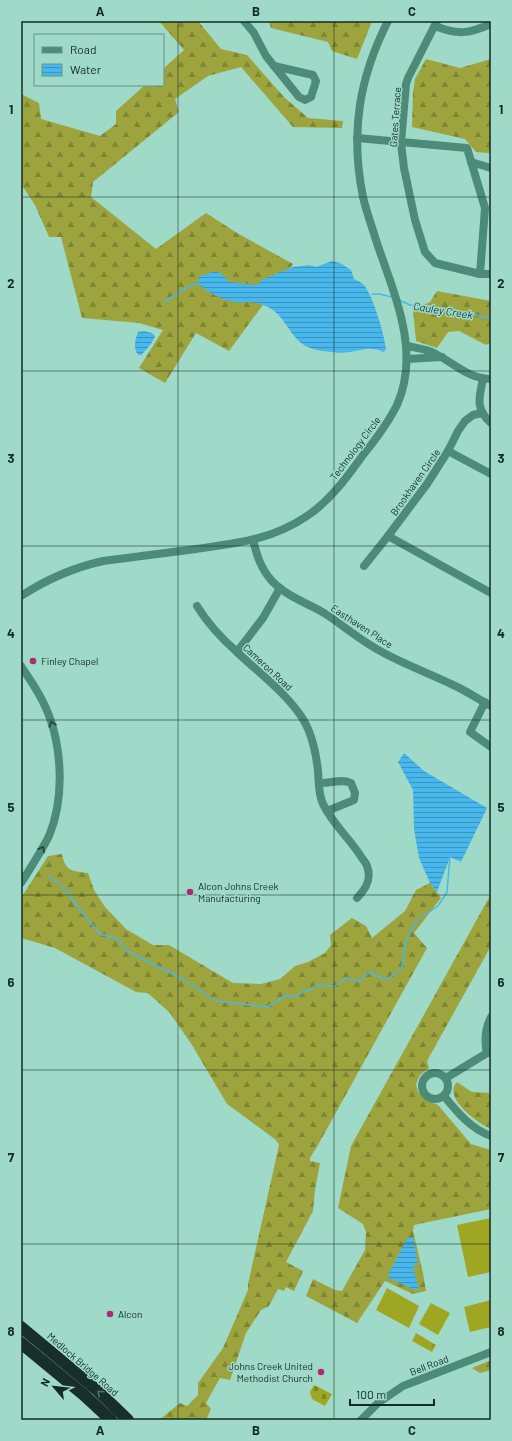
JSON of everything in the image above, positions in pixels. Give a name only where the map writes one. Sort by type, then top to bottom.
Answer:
[{"type":"highway","name":"Medlock Bridge Road","points":[[21,1327],[98,1392],[128,1420]]},
{"type":"highway","points":[[21,1343],[84,1395],[111,1420]]},
{"type":"street","points":[[244,21],[254,33],[266,56],[284,80],[299,97],[305,100],[312,97],[316,81],[313,75],[274,66]]},
{"type":"street","name":"Technology Circle","points":[[21,596],[47,580],[88,564],[236,544],[285,530],[308,515],[325,501],[340,485],[388,421],[401,394],[406,374],[407,346],[396,299],[363,199],[359,173],[357,138],[359,106],[365,79],[372,58],[388,21]]},
{"type":"street","points":[[436,23],[451,32],[459,33],[478,29],[491,24]]},
{"type":"street","name":"Gates Terrace","points":[[436,23],[406,84],[401,142],[404,168],[415,220],[425,252],[435,263],[480,274]]},
{"type":"street","points":[[357,138],[467,148],[485,208],[480,274],[491,274]]},
{"type":"street","points":[[471,162],[491,168]]},
{"type":"street","points":[[407,346],[427,354],[442,357],[467,373],[487,379],[478,401],[483,415],[491,423]]},
{"type":"street","points":[[407,358],[427,354]]},
{"type":"street","name":"Brookhaven Circle","points":[[364,566],[427,484],[465,421],[473,415],[482,413]]},
{"type":"street","points":[[448,451],[491,474]]},
{"type":"street","points":[[388,536],[491,593]]},
{"type":"street","name":"Easthaven Place","points":[[253,540],[260,564],[273,582],[290,595],[340,624],[380,652],[406,665],[453,684],[488,704],[470,732],[491,747]]},
{"type":"street","points":[[237,652],[263,618],[280,588]]},
{"type":"street","name":"Cameron Road","points":[[197,606],[207,622],[237,652],[278,688],[302,717],[313,742],[323,804],[367,866],[369,878],[366,888],[357,898]]},
{"type":"street","points":[[21,666],[43,700],[53,726],[57,744],[60,777],[56,814],[49,835],[37,859],[21,882]]},
{"type":"street","points":[[319,783],[324,784],[346,780],[352,783],[355,793],[354,800],[327,810]]},
{"type":"street","points":[[446,1078],[489,1053],[485,1040],[491,1017]]},
{"type":"street","points":[[432,1073],[440,1073],[446,1078],[449,1087],[444,1096],[436,1100],[427,1097],[423,1091],[422,1083],[426,1077],[432,1073]]},
{"type":"street","points":[[444,1096],[460,1116],[484,1134],[491,1136]]},
{"type":"street","name":"Bell Road","points":[[361,1420],[378,1403],[400,1388],[491,1352]]},
{"type":"green space","points":[[159,21],[198,21],[221,49],[247,55],[284,97],[308,118],[343,121],[342,128],[293,127],[241,67],[208,76],[175,99],[179,112],[93,182],[91,197],[156,249],[206,213],[237,233],[293,264],[229,351],[196,333],[165,383],[139,368],[163,330],[139,323],[82,318],[61,237],[49,237],[35,205],[21,184],[21,94],[39,103],[41,119],[100,136],[116,124],[116,111],[144,86],[164,86],[164,68],[184,50]]},
{"type":"green space","points":[[269,21],[372,21],[357,59],[332,51],[328,42],[271,28]]},
{"type":"green space","points":[[426,59],[460,68],[491,59],[491,146],[489,153],[476,152],[465,139],[412,127],[415,79]]},
{"type":"green space","points":[[437,291],[491,301],[491,342],[486,345],[459,331],[448,332],[437,348],[416,341],[413,310],[430,302]]},
{"type":"green space","points":[[62,854],[63,860],[67,867],[74,871],[88,873],[94,890],[105,907],[126,929],[153,945],[169,945],[233,983],[261,984],[280,979],[295,966],[308,962],[325,953],[331,945],[330,935],[352,918],[366,926],[372,938],[405,911],[416,890],[430,883],[441,898],[414,933],[427,948],[310,1158],[310,1161],[320,1163],[313,1211],[286,1262],[303,1271],[294,1291],[286,1287],[284,1291],[278,1289],[269,1306],[261,1310],[246,1333],[230,1380],[220,1378],[206,1403],[211,1409],[206,1420],[159,1420],[180,1403],[187,1406],[198,1395],[198,1383],[223,1348],[248,1290],[248,1284],[279,1145],[276,1140],[227,1104],[192,1045],[170,1013],[148,993],[136,992],[55,948],[21,938],[21,898],[48,856]]},
{"type":"green space","points":[[491,894],[491,946],[427,1061],[429,1068],[420,1075],[416,1084],[418,1092],[426,1100],[438,1105],[471,1144],[491,1150],[491,1209],[414,1225],[413,1231],[426,1291],[413,1294],[385,1281],[357,1323],[306,1296],[313,1279],[335,1290],[342,1291],[365,1250],[366,1232],[363,1224],[338,1208],[351,1146]]},
{"type":"green space","points":[[457,1082],[472,1092],[491,1093],[491,1129],[471,1116],[458,1102],[454,1095],[454,1088]]},
{"type":"green space","points":[[491,1218],[491,1272],[468,1277],[457,1225]]},
{"type":"green space","points":[[387,1288],[419,1306],[409,1328],[376,1310]]},
{"type":"green space","points":[[491,1300],[491,1327],[470,1332],[464,1307]]},
{"type":"green space","points":[[431,1303],[450,1313],[438,1335],[419,1324]]},
{"type":"green space","points":[[416,1333],[436,1345],[432,1352],[412,1341]]},
{"type":"green space","points":[[491,1360],[491,1370],[480,1373],[472,1368]]},
{"type":"green space","points":[[314,1385],[332,1394],[325,1406],[312,1399],[310,1392]]},
{"type":"water","points":[[332,261],[340,263],[351,270],[354,279],[363,284],[367,290],[375,307],[383,335],[386,350],[383,352],[371,349],[350,352],[334,352],[317,350],[308,347],[296,338],[277,313],[270,308],[256,303],[236,302],[225,299],[210,292],[197,283],[199,277],[208,273],[217,272],[223,275],[230,282],[256,285],[265,278],[293,267],[310,265],[316,267]]},
{"type":"water","points":[[144,331],[152,333],[155,336],[147,349],[141,355],[138,355],[135,347],[136,338],[138,332]]},
{"type":"water","points":[[404,753],[424,771],[487,808],[461,862],[450,857],[437,892],[430,883],[419,858],[414,829],[413,790],[398,762]]},
{"type":"water","points":[[413,1237],[418,1264],[413,1266],[419,1290],[415,1290],[387,1277],[407,1238]]},
{"type":"waterway","name":"Cauley Creek","points":[[164,302],[188,287],[199,283]]},
{"type":"waterway","name":"Cauley Creek","points":[[372,294],[392,297]]},
{"type":"waterway","name":"Cauley Creek","points":[[399,300],[410,305],[429,306],[491,318]]},
{"type":"waterway","points":[[48,875],[65,889],[100,934],[118,939],[127,951],[183,979],[216,1001],[267,1007],[286,995],[297,997],[303,991],[309,991],[316,985],[335,986],[346,978],[359,981],[370,972],[386,980],[402,968],[405,944],[416,921],[438,906],[447,892],[450,856]]},
{"type":"place","name":"Finley Chapel","points":[[33,661]]},
{"type":"place","name":"Alcon Johns Creek Manufacturing","points":[[190,892]]},
{"type":"place","name":"Alcon","points":[[110,1314]]},
{"type":"place","name":"Johns Creek United Methodist Church","points":[[321,1372]]}]
